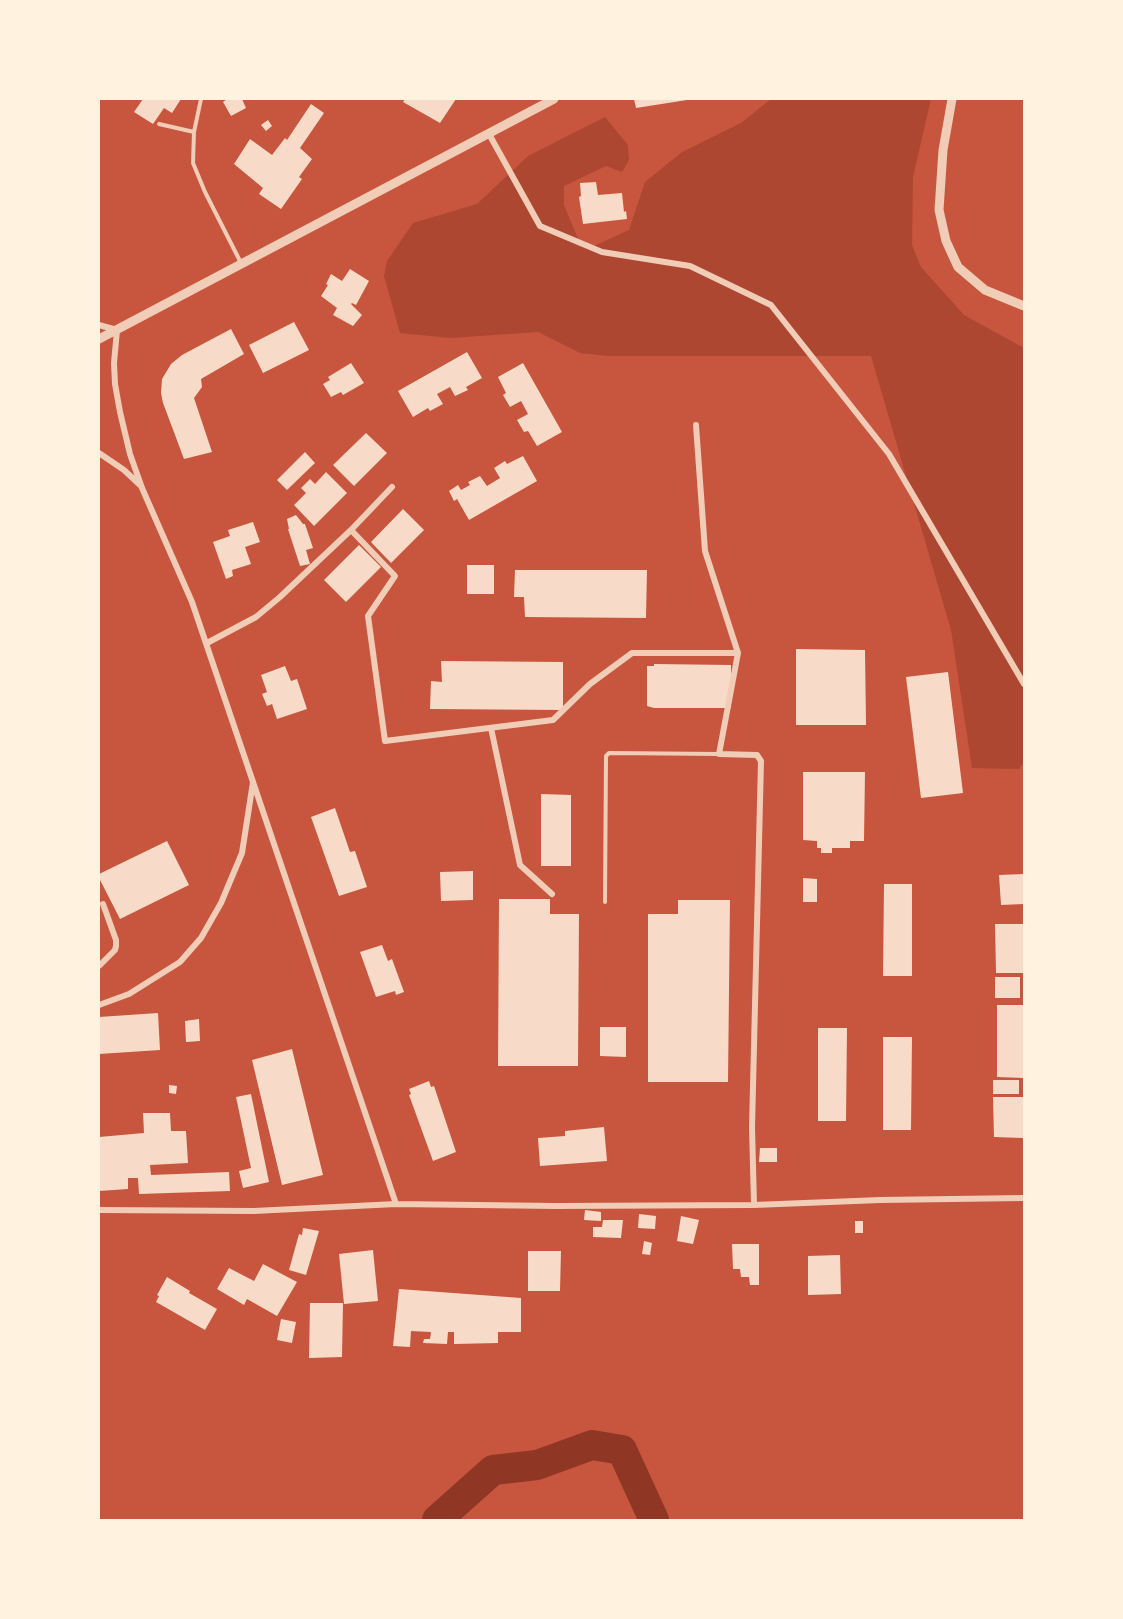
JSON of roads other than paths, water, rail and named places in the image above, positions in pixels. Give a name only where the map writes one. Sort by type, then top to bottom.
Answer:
[{"type":"street","points":[[952,99],[943,150],[939,210],[946,242],[958,267],[986,290],[1024,306]]},
{"type":"street","points":[[99,339],[489,134],[549,100]]},
{"type":"street","points":[[489,134],[540,226],[602,252],[690,266],[771,306],[889,454],[1024,684]]},
{"type":"street","points":[[99,325],[117,330]]},
{"type":"street","points":[[117,330],[114,363],[120,412],[130,454],[142,488],[192,602],[207,644],[396,1204]]},
{"type":"street","points":[[696,425],[705,551],[738,653],[719,754],[757,755],[761,761],[752,1127],[754,1205]]},
{"type":"street","points":[[99,453],[124,470],[142,488]]},
{"type":"street","points":[[207,644],[256,617],[280,597],[393,487]]},
{"type":"street","points":[[351,530],[394,576],[368,616],[385,741],[553,720],[590,684],[632,653],[738,653]]},
{"type":"street","points":[[490,728],[520,865],[552,894]]},
{"type":"street","points":[[99,1005],[129,994],[180,962],[201,938],[221,903],[242,853],[253,779]]},
{"type":"street","points":[[99,966],[115,950],[116,946],[103,904]]},
{"type":"street","points":[[99,1210],[254,1210],[396,1204],[754,1205],[1024,1198]]},
{"type":"lane","points":[[201,99],[192,153],[196,174],[241,264]]},
{"type":"lane","points":[[159,124],[195,132]]},
{"type":"lane","points":[[605,902],[605,759],[609,753],[719,754]]},
{"type":"waterway","points":[[437,1520],[493,1470],[537,1465],[592,1445],[622,1450],[654,1520]]}]
